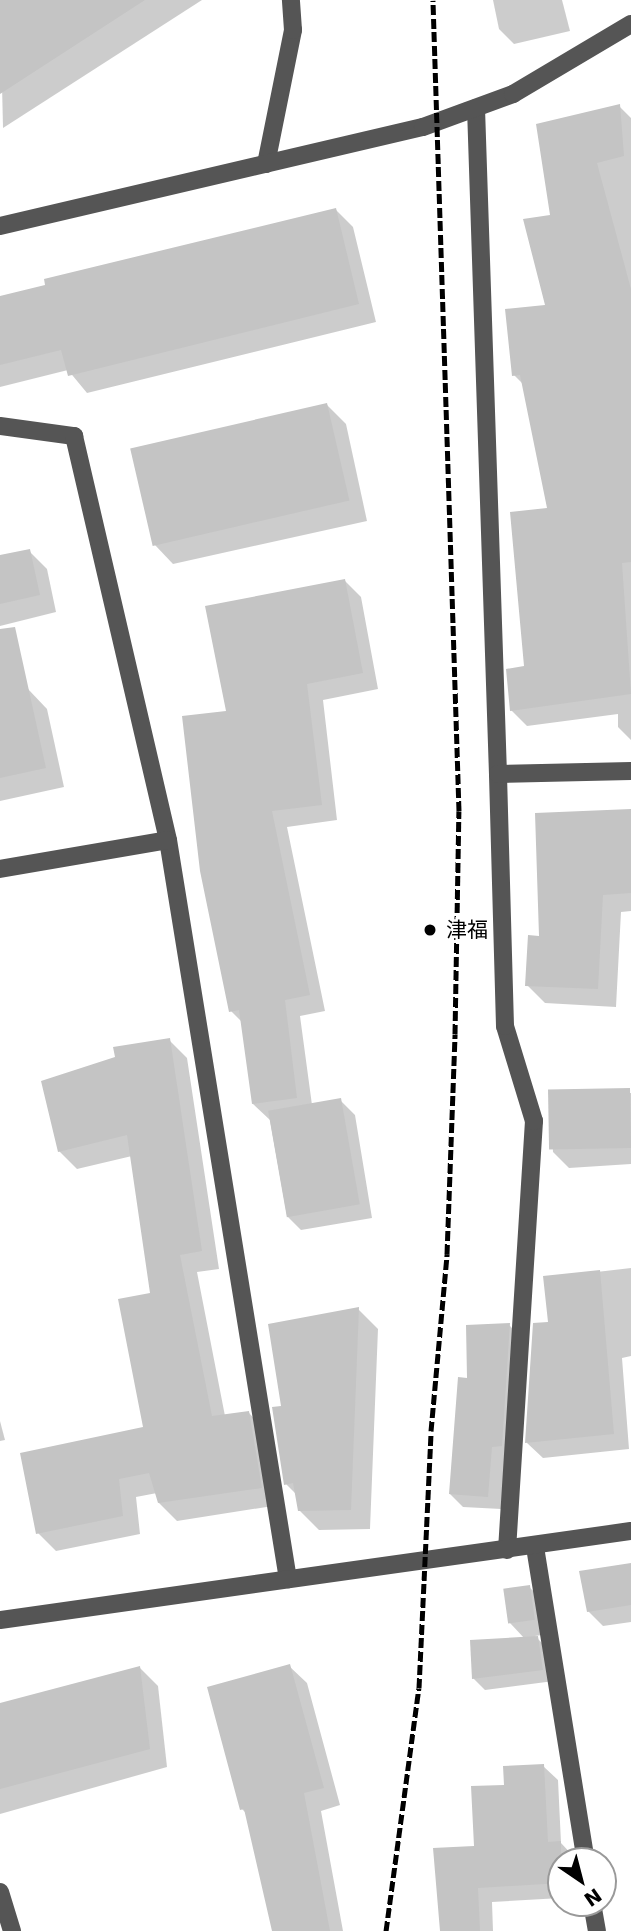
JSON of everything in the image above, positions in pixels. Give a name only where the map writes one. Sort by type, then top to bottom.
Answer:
[{"type":"street","points":[[266,164],[293,30],[291,0]]},
{"type":"street","points":[[0,226],[423,127],[513,94],[631,24]]},
{"type":"street","points":[[476,108],[505,1026],[534,1121],[507,1550]]},
{"type":"street","points":[[0,426],[74,436],[168,840],[288,1579]]},
{"type":"street","points":[[498,774],[631,771]]},
{"type":"street","points":[[0,869],[168,840]]},
{"type":"street","points":[[0,1620],[535,1547],[631,1531]]},
{"type":"street","points":[[535,1547],[584,1847]]},
{"type":"street","points":[[0,1892],[12,1931]]},
{"type":"building","points":[[0,0],[145,0],[0,94]]},
{"type":"building","points":[[620,104],[624,156],[597,163],[631,289],[631,562],[622,563],[631,694],[510,711],[506,669],[524,666],[510,512],[547,508],[520,375],[512,376],[505,309],[545,305],[523,219],[550,215],[536,124]]},
{"type":"building","points":[[336,208],[359,304],[68,376],[61,350],[0,365],[0,296],[45,285],[44,279]]},
{"type":"building","points":[[327,403],[349,500],[153,546],[130,448]]},
{"type":"building","points":[[30,549],[40,595],[0,604],[0,555]]},
{"type":"building","points":[[345,579],[363,673],[307,684],[322,805],[272,811],[310,995],[285,1000],[297,1098],[252,1104],[239,1010],[229,1012],[200,871],[182,716],[226,711],[205,606]]},
{"type":"building","points":[[15,627],[46,768],[0,778],[0,629]]},
{"type":"building","points":[[631,809],[631,893],[603,895],[598,989],[525,986],[528,935],[539,936],[535,813]]},
{"type":"building","points":[[170,1038],[202,1251],[180,1255],[212,1416],[249,1411],[262,1488],[158,1503],[149,1473],[119,1479],[123,1516],[36,1534],[20,1453],[143,1427],[118,1299],[150,1293],[127,1135],[58,1152],[41,1081],[115,1057],[113,1047]]},
{"type":"building","points":[[630,1088],[631,1148],[549,1149],[548,1089]]},
{"type":"building","points":[[341,1098],[360,1204],[287,1217],[268,1111]]},
{"type":"building","points":[[600,1270],[614,1434],[525,1443],[533,1323],[548,1322],[543,1276]]},
{"type":"building","points":[[359,1307],[351,1510],[298,1511],[293,1483],[284,1485],[272,1407],[281,1406],[268,1324]]},
{"type":"building","points":[[510,1323],[502,1446],[492,1447],[488,1497],[449,1494],[458,1377],[467,1378],[466,1325]]},
{"type":"building","points":[[631,1563],[631,1605],[587,1612],[579,1571]]},
{"type":"building","points":[[530,1585],[535,1620],[508,1623],[503,1589]]},
{"type":"building","points":[[538,1636],[543,1670],[472,1679],[470,1640]]},
{"type":"building","points":[[290,1664],[324,1788],[304,1793],[330,1931],[272,1931],[244,1809],[240,1810],[207,1687]]},
{"type":"building","points":[[140,1666],[150,1749],[0,1789],[0,1703]]},
{"type":"building","points":[[544,1764],[548,1842],[561,1841],[561,1847],[547,1847],[547,1884],[478,1888],[480,1931],[440,1931],[433,1848],[474,1846],[471,1786],[504,1785],[503,1766]]},
{"type":"railway","points":[[386,1931],[419,1688],[431,1431],[447,1254],[455,1034],[459,811],[433,0]]},
{"type":"place","name":"津福","points":[[430,930]]}]
